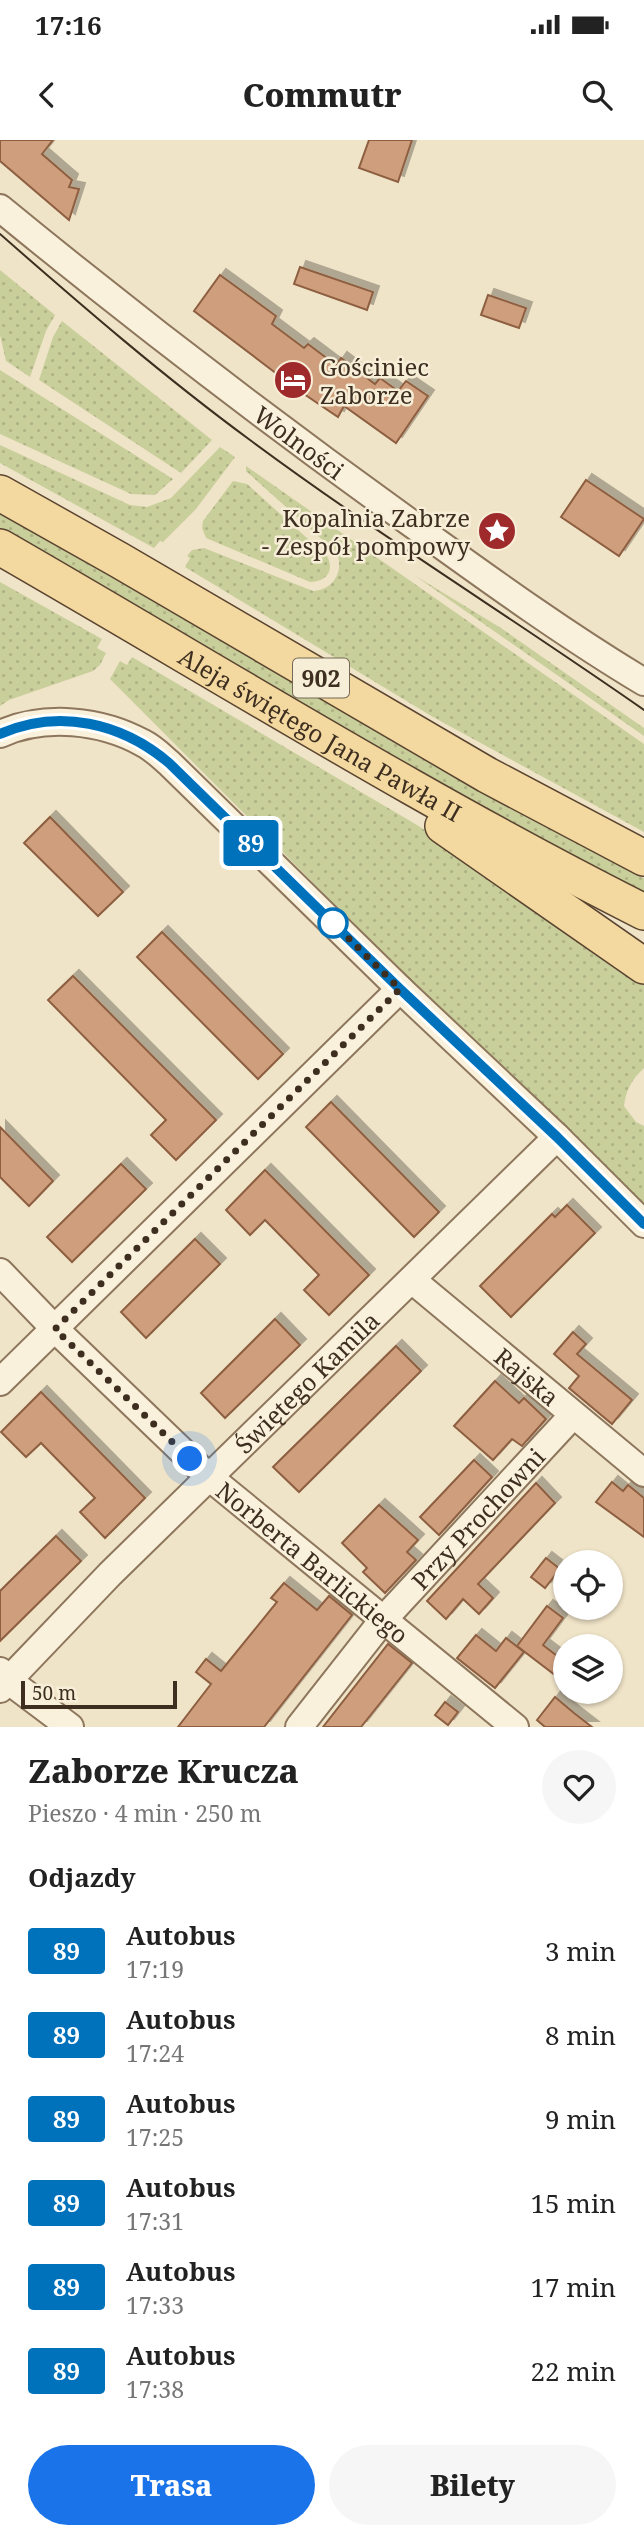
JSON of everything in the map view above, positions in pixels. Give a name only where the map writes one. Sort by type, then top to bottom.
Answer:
[{"type":"main road","name":"Aleja świętego Jana Pawła II","points":[[0,493],[487,775],[644,858]]},
{"type":"main road","name":"Aleja świętego Jana Pawła II","points":[[0,547],[310,729],[515,845],[644,912]]},
{"type":"main road","points":[[310,729],[482,855],[644,966]]},
{"type":"street","name":"Wolności","points":[[0,208],[104,293],[294,440],[484,576],[644,682]]},
{"type":"street","points":[[0,734],[41,723],[68,722],[94,724],[119,731],[146,744],[177,770],[644,1224]]},
{"type":"street","points":[[0,1382],[400,989]]},
{"type":"street","name":"Świętego Kamila","points":[[3,1680],[557,1137]]},
{"type":"street","name":"Norberta Barlickiego","points":[[0,1272],[209,1478],[515,1727]]},
{"type":"street","name":"Rajska","points":[[412,1280],[644,1472]]},
{"type":"street","name":"Przy Prochowni","points":[[299,1727],[383,1620],[573,1415]]},
{"type":"street","points":[[3,1680],[70,1727]]},
{"type":"green space","points":[[0,270],[55,315],[46,331],[30,377],[6,361],[0,335]]},
{"type":"green space","points":[[62,321],[212,440],[181,473],[39,380],[53,337]]},
{"type":"green space","points":[[0,370],[173,479],[155,495],[131,494],[0,434]]},
{"type":"green space","points":[[0,445],[130,505],[147,507],[171,498],[220,447],[235,457],[196,509],[154,548],[0,463]]},
{"type":"green space","points":[[246,466],[644,744],[644,832],[433,717],[185,567],[190,558],[187,556],[192,550],[204,548],[313,591],[326,587],[335,579],[339,567],[337,553],[246,471]]},
{"type":"green space","points":[[233,481],[247,484],[327,556],[330,566],[325,578],[310,582],[206,538],[202,528],[203,521]]},
{"type":"green space","points":[[0,514],[481,790],[644,878],[644,895],[544,844],[0,531]]},
{"type":"green space","points":[[414,575],[501,628],[644,728],[644,736]]},
{"type":"green space","points":[[0,582],[102,639],[97,648],[106,653],[100,665],[93,671],[9,700],[0,706]]},
{"type":"green space","points":[[132,657],[417,825],[644,975],[644,1068],[630,1085],[624,1106],[636,1122],[644,1126],[644,1211],[110,679],[120,661],[127,665]]},
{"type":"building","points":[[0,140],[53,140],[42,154],[72,180],[69,187],[79,189],[69,220],[0,161]]},
{"type":"building","points":[[369,140],[412,140],[398,182],[359,168]]},
{"type":"building","points":[[300,267],[373,292],[367,310],[294,284]]},
{"type":"building","points":[[220,275],[276,316],[272,324],[304,348],[308,344],[336,365],[341,358],[375,384],[380,378],[398,391],[406,381],[428,396],[396,443],[344,406],[338,417],[194,311]]},
{"type":"building","points":[[488,295],[526,308],[519,328],[481,315]]},
{"type":"building","points":[[586,480],[644,519],[619,556],[561,517]]},
{"type":"building","points":[[50,817],[123,892],[98,916],[24,843]]},
{"type":"building","points":[[162,932],[283,1054],[258,1079],[137,957]]},
{"type":"building","points":[[73,976],[216,1120],[176,1160],[151,1135],[166,1120],[48,1000]]},
{"type":"building","points":[[331,1102],[439,1212],[414,1237],[306,1127]]},
{"type":"building","points":[[0,1127],[53,1181],[29,1206],[0,1177]]},
{"type":"building","points":[[121,1164],[146,1189],[72,1262],[47,1237]]},
{"type":"building","points":[[265,1170],[369,1275],[329,1315],[304,1290],[319,1275],[265,1220],[250,1235],[226,1210]]},
{"type":"building","points":[[567,1205],[595,1233],[511,1317],[480,1286],[552,1214],[555,1217]]},
{"type":"building","points":[[195,1239],[220,1264],[146,1338],[121,1312]]},
{"type":"building","points":[[275,1319],[300,1345],[225,1418],[201,1393]]},
{"type":"building","points":[[573,1332],[586,1344],[577,1354],[632,1400],[612,1424],[569,1388],[579,1376],[554,1354]]},
{"type":"building","points":[[396,1346],[421,1371],[299,1492],[273,1467]]},
{"type":"building","points":[[495,1381],[519,1403],[524,1398],[546,1419],[522,1446],[512,1439],[493,1460],[454,1426]]},
{"type":"building","points":[[41,1392],[145,1498],[105,1538],[80,1512],[95,1498],[41,1443],[26,1457],[1,1432]]},
{"type":"building","points":[[474,1460],[492,1477],[439,1535],[420,1517]]},
{"type":"building","points":[[612,1482],[623,1491],[628,1485],[644,1498],[644,1537],[596,1502]]},
{"type":"building","points":[[536,1483],[555,1503],[478,1584],[493,1598],[479,1614],[463,1599],[446,1619],[427,1601]]},
{"type":"building","points":[[379,1505],[418,1540],[407,1552],[416,1560],[385,1593],[363,1572],[367,1568],[342,1543]]},
{"type":"building","points":[[56,1536],[81,1561],[0,1641],[0,1591]]},
{"type":"building","points":[[546,1558],[553,1564],[553,1578],[545,1588],[531,1577]]},
{"type":"building","points":[[284,1583],[317,1610],[329,1596],[352,1615],[264,1727],[178,1727],[211,1684],[196,1672],[206,1659],[221,1671],[277,1602],[271,1598]]},
{"type":"building","points":[[547,1606],[553,1610],[553,1620],[562,1620],[543,1645],[553,1653],[553,1673],[517,1646]]},
{"type":"building","points":[[476,1635],[496,1651],[506,1638],[524,1652],[495,1688],[457,1658]]},
{"type":"building","points":[[388,1644],[412,1663],[361,1727],[323,1727]]},
{"type":"building","points":[[553,1700],[553,1704],[564,1704],[592,1727],[545,1727],[537,1720]]},
{"type":"building","points":[[445,1702],[458,1712],[448,1725],[435,1715]]},
{"type":"tram line","points":[[0,234],[92,314],[250,440],[644,710]]},
{"type":"bus line","name":"89","points":[[0,734],[41,723],[68,722],[94,724],[119,731],[146,744],[169,763],[644,1224]]},
{"type":"place","name":"Gościniec Zaborze","points":[[293,380]]},
{"type":"place","name":"Kopalnia Zabrze - Zespół pompowy","points":[[497,531]]},
{"type":"route","points":[[190,1459],[55,1329],[400,989],[333,923]]}]
